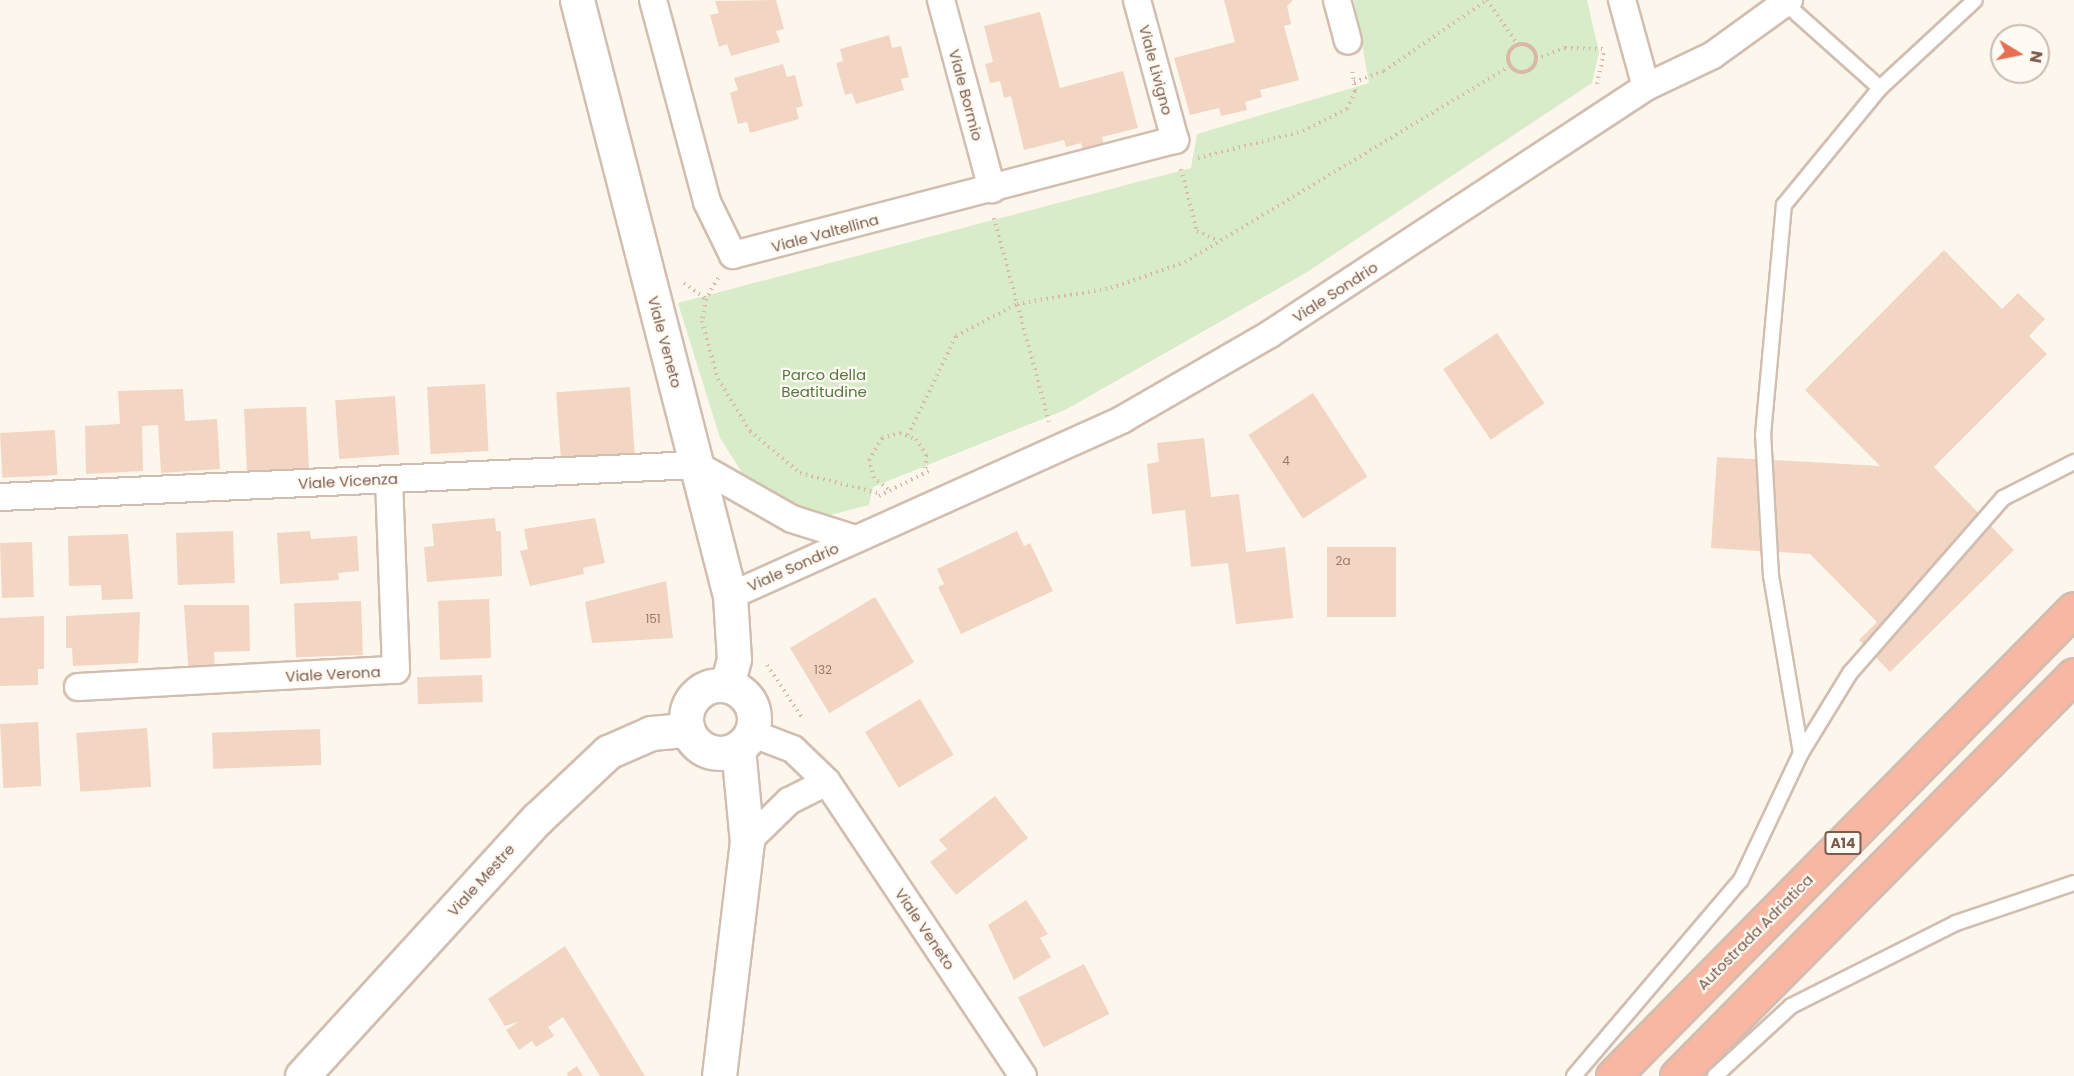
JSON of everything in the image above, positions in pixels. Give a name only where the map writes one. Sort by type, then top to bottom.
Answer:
[{"type":"highway","name":"Autostrada Adriatica","points":[[1612,1076],[2074,609]]},
{"type":"highway","points":[[1677,1076],[2074,675]]},
{"type":"main road","name":"Viale Veneto","points":[[577,0],[730,596],[734,659],[726,685]]},
{"type":"main road","points":[[688,730],[687,710],[698,693],[726,685],[750,703],[745,740],[747,842],[718,1076]]},
{"type":"main road","name":"Viale Veneto","points":[[688,730],[709,751],[745,740]]},
{"type":"main road","name":"Viale Mestre","points":[[302,1076],[537,819],[608,752],[651,733],[688,730]]},
{"type":"street","points":[[653,0],[707,202],[733,255]]},
{"type":"street","name":"Viale Bormio","points":[[941,0],[989,190]]},
{"type":"street","name":"Viale Livigno","points":[[1137,0],[1175,140]]},
{"type":"street","points":[[1337,0],[1348,41]]},
{"type":"street","points":[[1622,0],[1646,87]]},
{"type":"street","name":"Viale Sondrio","points":[[730,596],[1143,408],[1270,334],[1646,87],[1713,55],[1787,2]]},
{"type":"street","name":"Viale Valtellina","points":[[733,255],[1175,140]]},
{"type":"street","name":"Viale Vicenza","points":[[0,497],[697,465]]},
{"type":"street","name":"Viale Sondrio","points":[[697,465],[792,519],[856,539]]},
{"type":"street","name":"Viale Verona","points":[[78,687],[396,670],[389,479]]},
{"type":"street","name":"Viale Veneto","points":[[745,740],[793,749],[827,782],[1023,1076]]},
{"type":"street","points":[[747,842],[789,801],[827,782]]},
{"type":"lane","points":[[1801,753],[1771,576],[1764,435],[1784,205],[1880,88],[1975,0]]},
{"type":"lane","points":[[1787,2],[1880,88]]},
{"type":"lane","points":[[1574,1076],[1741,880],[1801,753],[1850,673],[2003,498],[2074,462]]},
{"type":"lane","points":[[2067,889],[2074,875]]},
{"type":"lane","points":[[1715,1076],[1791,1006],[1956,923],[2067,889],[2074,883]]},
{"type":"path","points":[[1354,82],[1384,71],[1487,0],[1518,45]]},
{"type":"path","points":[[1220,241],[1197,231],[1180,163],[1303,131],[1347,109],[1354,82],[1348,41]]},
{"type":"path","points":[[1510,66],[1510,50],[1518,45],[1527,45],[1536,59]]},
{"type":"path","points":[[1510,66],[1526,72],[1536,59],[1565,48],[1605,49]]},
{"type":"path","points":[[908,435],[956,336],[1017,304],[1152,278],[1220,241],[1510,66]]},
{"type":"path","points":[[989,190],[1049,422]]},
{"type":"path","points":[[733,255],[706,299],[702,321],[718,379],[732,406],[771,452],[800,472],[878,493]]},
{"type":"path","points":[[888,489],[874,478],[871,452],[890,434],[908,435],[922,446],[925,472]]},
{"type":"green space","name":"Parco della Beatitudine","points":[[1354,0],[1587,0],[1599,52],[1592,83],[1304,274],[1065,410],[873,487],[869,505],[830,515],[796,509],[743,474],[720,438],[678,303],[1191,168],[1197,134],[1369,83]]},
{"type":"building","points":[[776,0],[784,29],[776,31],[780,42],[731,56],[727,44],[719,47],[710,15],[719,13],[715,1]]},
{"type":"building","points":[[1224,0],[1293,0],[1287,6],[1291,24],[1284,26],[1299,80],[1260,90],[1262,97],[1245,102],[1247,110],[1221,116],[1219,108],[1190,115],[1174,58],[1235,42]]},
{"type":"building","points":[[1040,12],[1060,88],[1123,71],[1138,128],[1102,137],[1105,147],[1083,152],[1081,143],[1066,147],[1064,140],[1024,150],[1011,96],[1004,98],[1000,81],[990,83],[985,64],[993,62],[984,26]]},
{"type":"building","points":[[889,35],[892,48],[901,46],[909,77],[901,79],[904,90],[856,104],[852,93],[845,95],[836,63],[843,61],[840,49]]},
{"type":"building","points":[[783,64],[787,77],[795,75],[803,106],[796,108],[799,119],[750,133],[747,122],[738,124],[730,93],[738,90],[734,78]]},
{"type":"building","points":[[1944,250],[2002,309],[2018,293],[2045,319],[2029,336],[2047,354],[1934,467],[2014,550],[1890,672],[1859,640],[1877,622],[1810,554],[1711,548],[1717,457],[1880,466],[1805,390]]},
{"type":"building","points":[[1497,333],[1545,403],[1491,440],[1443,369]]},
{"type":"building","points":[[485,384],[489,451],[431,454],[427,387]]},
{"type":"building","points":[[630,387],[635,454],[561,459],[556,392]]},
{"type":"building","points":[[183,389],[185,421],[217,419],[220,469],[161,473],[158,425],[142,426],[143,471],[86,474],[85,426],[120,424],[118,391]]},
{"type":"building","points":[[1313,393],[1367,477],[1303,519],[1248,435]]},
{"type":"building","points":[[395,396],[399,455],[339,459],[335,400]]},
{"type":"building","points":[[306,407],[309,468],[247,471],[244,409]]},
{"type":"building","points":[[55,430],[57,475],[2,478],[0,433]]},
{"type":"building","points":[[1204,438],[1211,497],[1239,494],[1246,552],[1285,547],[1293,618],[1236,624],[1228,563],[1191,567],[1185,510],[1152,514],[1147,464],[1159,462],[1157,443]]},
{"type":"building","points":[[495,518],[496,531],[501,531],[502,576],[427,582],[424,547],[434,546],[432,524]]},
{"type":"building","points":[[595,518],[605,563],[583,568],[584,574],[530,586],[520,551],[528,549],[524,529]]},
{"type":"building","points":[[233,531],[235,583],[178,585],[176,533]]},
{"type":"building","points":[[310,531],[311,539],[357,536],[359,571],[338,573],[339,580],[280,584],[277,533]]},
{"type":"building","points":[[1017,531],[1024,546],[1030,543],[1053,591],[961,634],[938,587],[944,584],[937,569]]},
{"type":"building","points":[[128,534],[133,599],[102,600],[101,585],[69,586],[68,536]]},
{"type":"building","points":[[32,542],[34,597],[2,598],[0,543]]},
{"type":"building","points":[[1327,547],[1396,547],[1396,617],[1327,617]]},
{"type":"building","points":[[666,581],[673,638],[592,643],[585,602]]},
{"type":"building","points":[[875,597],[914,662],[829,713],[790,648]]},
{"type":"building","points":[[489,599],[491,658],[440,660],[438,601]]},
{"type":"building","points":[[361,601],[363,655],[296,657],[294,603]]},
{"type":"building","points":[[184,605],[249,605],[250,651],[214,652],[215,676],[189,678]]},
{"type":"building","points":[[140,612],[138,663],[73,666],[72,648],[66,648],[66,616]]},
{"type":"building","points":[[44,616],[44,669],[38,669],[38,685],[0,686],[0,618]]},
{"type":"building","points":[[482,675],[483,702],[418,704],[417,677]]},
{"type":"building","points":[[920,699],[953,755],[899,788],[865,732]]},
{"type":"building","points":[[38,722],[41,786],[3,788],[0,724]]},
{"type":"building","points":[[147,728],[151,787],[80,792],[76,733]]},
{"type":"building","points":[[320,729],[321,765],[213,769],[212,733]]},
{"type":"building","points":[[995,796],[1028,838],[956,895],[930,862],[947,849],[939,840]]},
{"type":"building","points":[[1026,900],[1048,934],[1040,938],[1051,957],[1014,980],[988,925]]},
{"type":"building","points":[[565,946],[645,1076],[600,1076],[563,1017],[548,1027],[554,1036],[536,1047],[532,1041],[519,1050],[506,1030],[518,1022],[505,1026],[488,999]]},
{"type":"building","points":[[1084,964],[1109,1014],[1043,1047],[1018,998]]},
{"type":"building","points":[[577,1066],[583,1076],[568,1076],[567,1073]]}]
